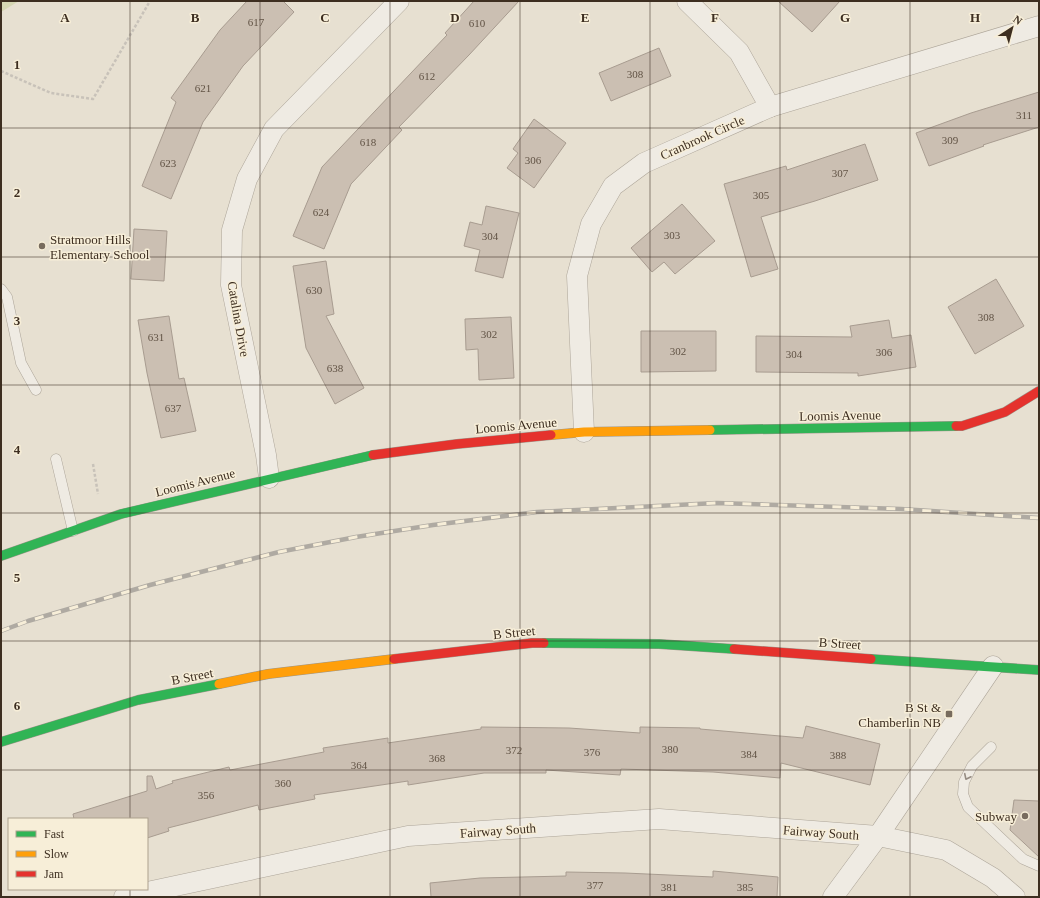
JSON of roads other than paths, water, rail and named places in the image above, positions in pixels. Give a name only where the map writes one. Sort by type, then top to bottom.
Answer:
[{"type":"street","name":"Catalina Drive","points":[[269,478],[266,454],[231,285],[232,230],[247,179],[274,129],[399,1]]},
{"type":"street","points":[[687,1],[739,52],[770,107]]},
{"type":"street","name":"Cranbrook Circle","points":[[584,432],[577,276],[591,224],[613,186],[644,163],[770,107],[1039,26]]},
{"type":"street","name":"Loomis Avenue","points":[[1,556],[121,514],[366,456],[457,444],[584,432],[962,426],[1005,412],[1039,391]]},
{"type":"street","name":"B Street","points":[[1,742],[138,700],[268,674],[532,642],[659,644],[1039,670]]},
{"type":"street","name":"Fairway South","points":[[833,897],[878,836],[993,666]]},
{"type":"street","name":"Fairway South","points":[[124,897],[408,836],[659,819],[878,836],[946,850],[993,878],[1015,897]]},
{"type":"lane","points":[[1,289],[7,297],[21,363],[36,390]]},
{"type":"lane","points":[[56,460],[73,531]]},
{"type":"lane","points":[[991,746],[972,766],[964,782],[963,794],[968,806],[1023,859],[1039,866]]},
{"type":"railway","points":[[1,631],[28,621],[150,585],[279,552],[356,537],[433,525],[537,512],[717,503],[901,509],[1039,518]]},
{"type":"place","name":"Stratmoor Hills Elementary School","points":[[42,246]]},
{"type":"place","name":"B St & Chamberlin NB","points":[[949,714]]},
{"type":"place","name":"Subway","points":[[1025,816]]}]
